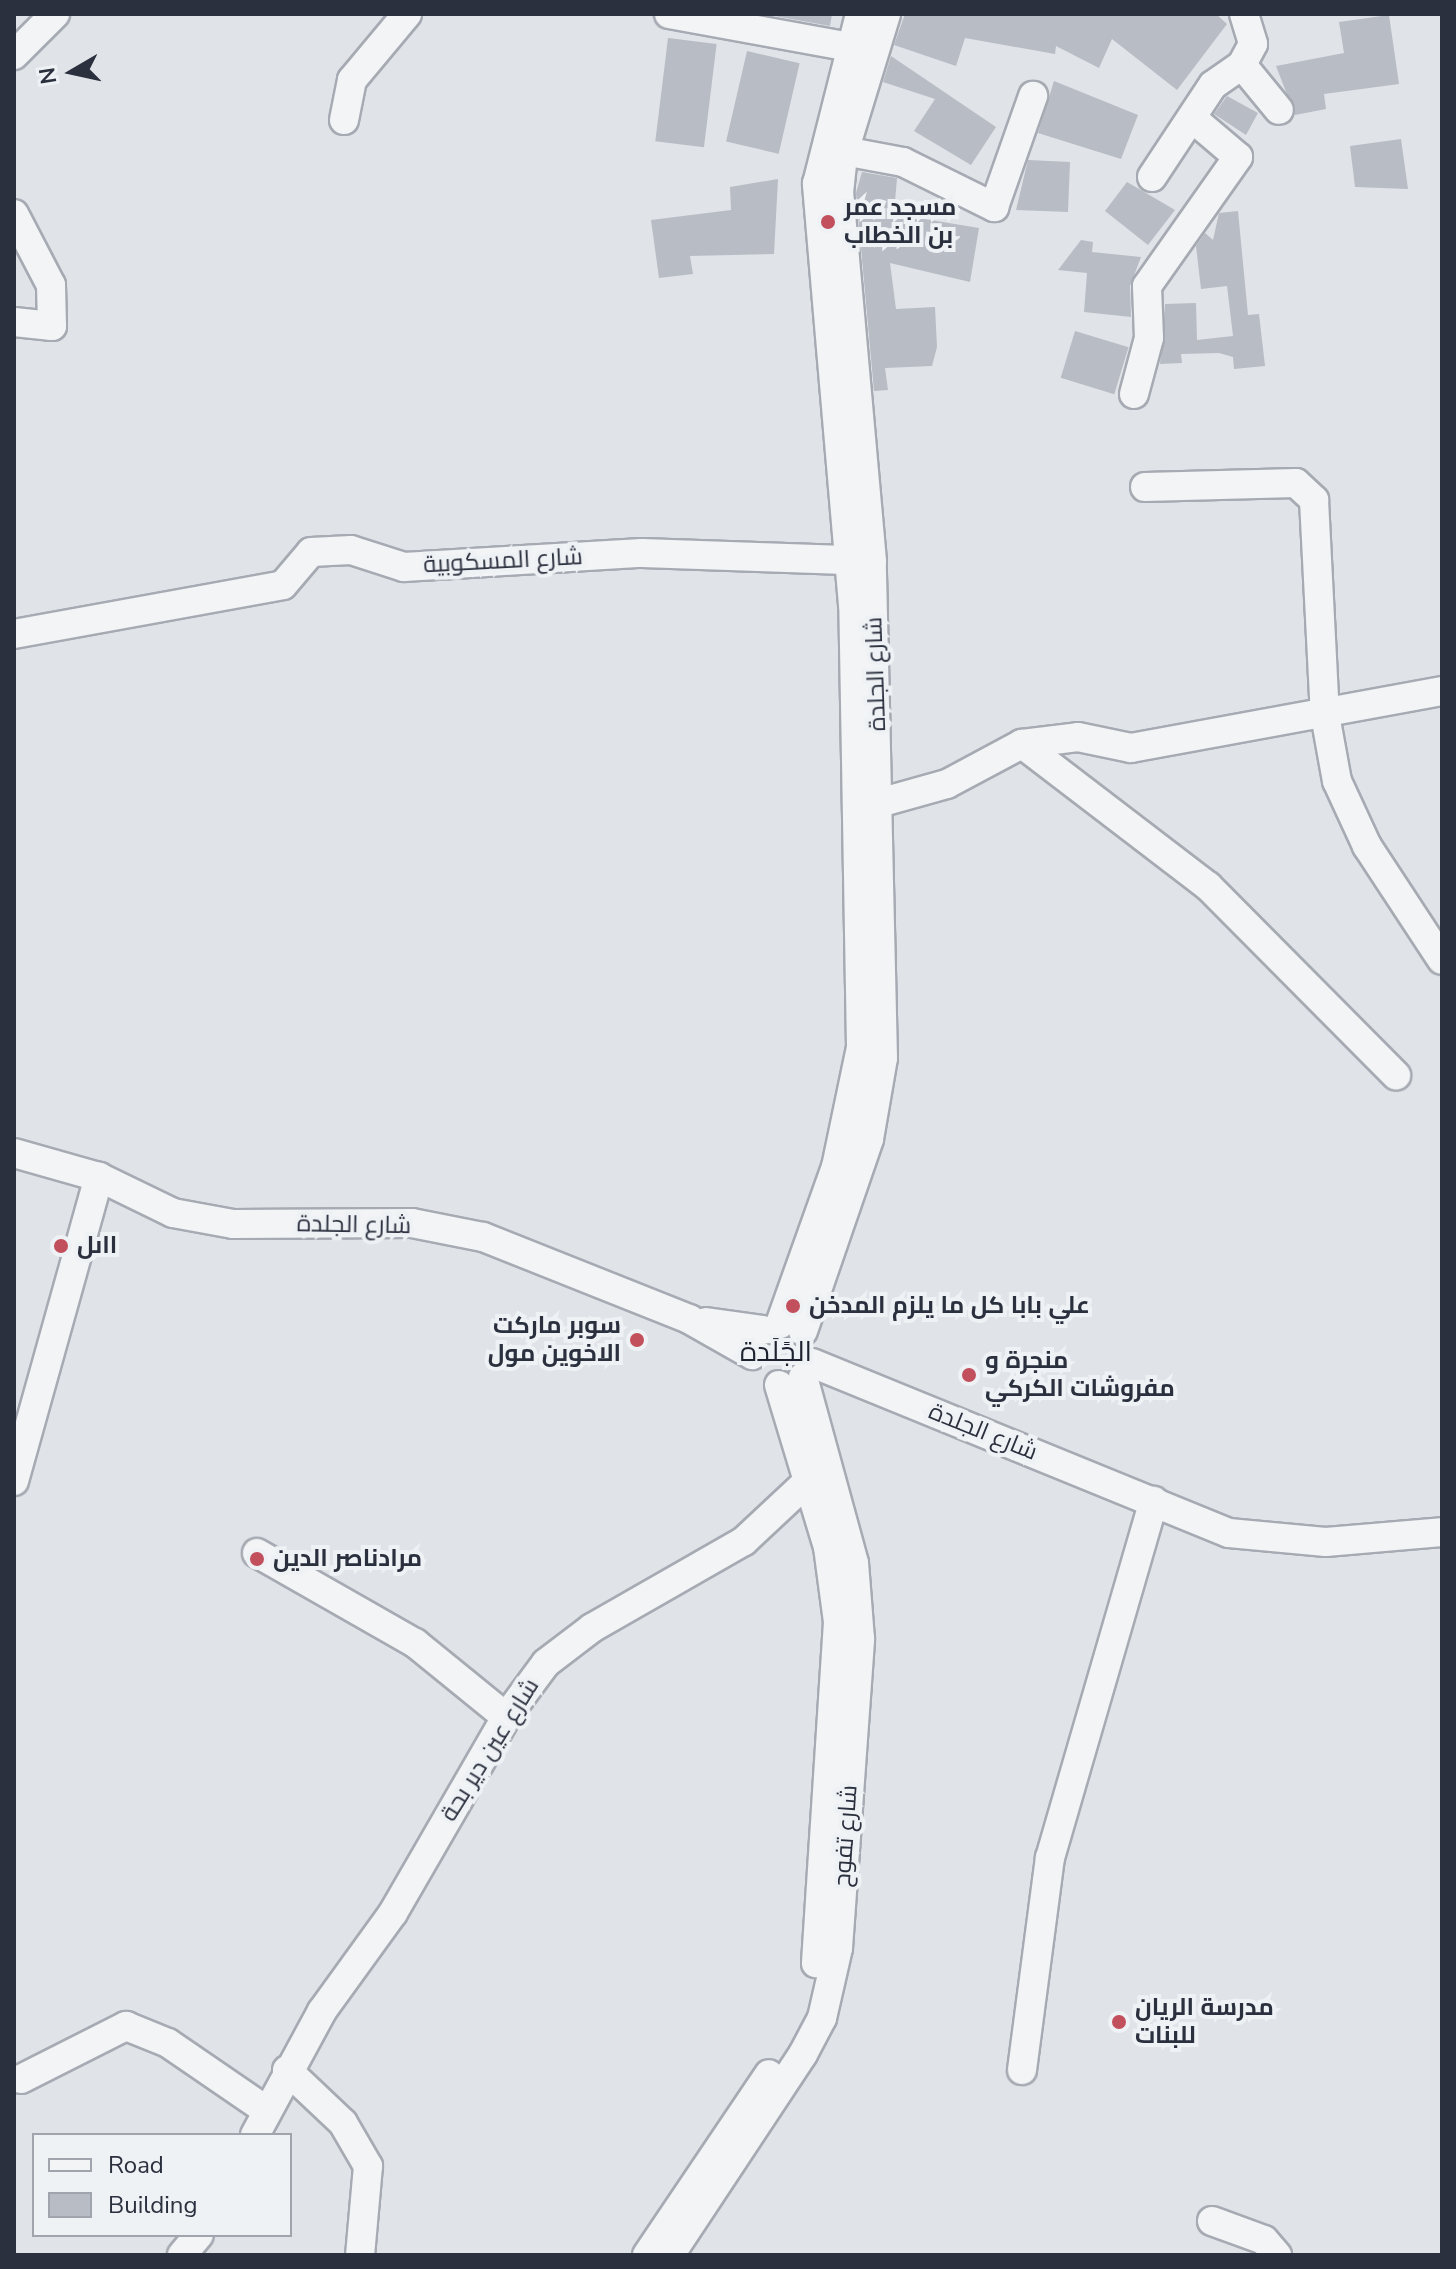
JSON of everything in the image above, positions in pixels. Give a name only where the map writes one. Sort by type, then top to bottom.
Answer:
[{"type":"street","points":[[14,55],[55,14]]},
{"type":"street","points":[[344,120],[352,80],[407,14]]},
{"type":"street","points":[[669,14],[850,47]]},
{"type":"street","name":"شارع الجلدة","points":[[860,14],[817,184],[860,561]]},
{"type":"street","name":"شارع الجلدة","points":[[14,1153],[99,1177],[173,1213],[233,1224],[412,1223],[483,1237],[689,1319],[775,1335],[878,1101],[885,1020],[868,805],[860,561],[839,245],[844,151],[886,14]]},
{"type":"street","points":[[1152,177],[1213,85],[1242,65],[1253,44],[1244,14]]},
{"type":"street","points":[[1242,65],[1279,110]]},
{"type":"street","points":[[844,151],[903,162],[994,207],[1033,96]]},
{"type":"street","points":[[1134,394],[1149,338],[1147,286],[1238,157],[1192,118]]},
{"type":"street","points":[[14,214],[51,285],[52,326],[14,322]]},
{"type":"street","points":[[1145,487],[1296,483],[1314,500],[1325,715],[1337,781],[1353,818],[1442,960]]},
{"type":"street","name":"شارع المسكوبية","points":[[14,634],[283,585],[311,552],[351,550],[404,567],[642,553],[860,561]]},
{"type":"street","points":[[868,805],[947,784],[1022,744],[1078,737],[1131,748],[1325,715],[1442,691]]},
{"type":"street","points":[[1022,744],[1208,886],[1396,1075]]},
{"type":"street","points":[[14,1481],[99,1177]]},
{"type":"street","points":[[775,1335],[759,1374],[798,1375]]},
{"type":"street","name":"شارع تفوح","points":[[670,2255],[803,2054],[832,1985],[860,1639],[854,1563],[818,1470],[798,1375],[775,1335]]},
{"type":"street","name":"شارع الجلدة","points":[[798,1375],[1154,1501],[1229,1533],[1281,1540],[1442,1532]]},
{"type":"street","points":[[647,2255],[773,2068],[812,1990],[838,1622],[818,1470]]},
{"type":"street","name":"شارع عين دير بحة","points":[[261,2123],[287,2070],[393,1913],[506,1717],[546,1663],[592,1628],[744,1541],[818,1470]]},
{"type":"street","points":[[1022,2070],[1050,1858],[1154,1501]]},
{"type":"street","name":"شارع الجلدة","points":[[1154,1501],[1291,1526],[1380,1527],[1442,1517]]},
{"type":"street","points":[[257,1553],[415,1643],[506,1717]]},
{"type":"street","points":[[21,2079],[126,2026],[168,2043],[261,2123]]},
{"type":"street","points":[[287,2070],[343,2123],[368,2166],[360,2255]]},
{"type":"street","points":[[1212,2221],[1264,2240],[1277,2255]]},
{"type":"street","points":[[182,2255],[197,2237]]},
{"type":"building","points":[[764,14],[832,14],[830,26]]},
{"type":"building","points":[[905,14],[1216,14],[1227,24],[1177,90],[1112,39],[1099,68],[1056,46],[1055,54],[965,38],[956,66],[894,45]]},
{"type":"building","points":[[1389,15],[1399,84],[1324,94],[1326,109],[1295,115],[1276,66],[1344,53],[1339,22]]},
{"type":"building","points":[[668,38],[717,44],[704,147],[655,141]]},
{"type":"building","points":[[747,51],[800,63],[779,154],[726,142]]},
{"type":"building","points":[[891,56],[996,127],[971,165],[914,131],[935,99],[883,82]]},
{"type":"building","points":[[1054,81],[1138,115],[1121,159],[1038,133]]},
{"type":"building","points":[[1227,96],[1258,113],[1246,135],[1214,114]]},
{"type":"building","points":[[1401,139],[1408,189],[1355,187],[1350,146]]},
{"type":"building","points":[[1028,160],[1070,162],[1068,212],[1016,210]]},
{"type":"building","points":[[862,172],[897,178],[894,214],[979,228],[970,282],[890,263],[896,309],[935,307],[937,347],[932,366],[885,368],[888,390],[874,391],[856,193]]},
{"type":"building","points":[[778,179],[774,254],[690,256],[693,274],[659,278],[651,220],[731,210],[730,187]]},
{"type":"building","points":[[1127,182],[1175,210],[1148,245],[1105,211]]},
{"type":"building","points":[[1238,211],[1248,315],[1259,314],[1265,366],[1234,369],[1233,357],[1219,353],[1181,354],[1182,363],[1160,364],[1165,304],[1196,303],[1197,340],[1233,336],[1227,286],[1201,289],[1196,246],[1205,233],[1213,240],[1219,213]]},
{"type":"building","points":[[1081,240],[1093,242],[1092,252],[1141,257],[1130,286],[1131,317],[1084,312],[1087,273],[1058,270]]},
{"type":"building","points":[[1075,331],[1129,347],[1114,394],[1061,378]]},
{"type":"place","name":"مسجد عمر بن الخطاب","points":[[828,222]]},
{"type":"place","name":"ااىل","points":[[61,1246]]},
{"type":"place","name":"علي بابا كل ما يلزم المدخن","points":[[793,1306]]},
{"type":"place","name":"سوبر ماركت الاخوين مول","points":[[637,1340]]},
{"type":"place","name":"منجرة و مفروشات الكركي","points":[[969,1375]]},
{"type":"place","name":"مرادناصر الدين","points":[[257,1559]]},
{"type":"place","name":"مدرسة الريان للبنات","points":[[1119,2022]]},
{"type":"district","name":"الجًلَدة","points":[[776,1352]]}]
